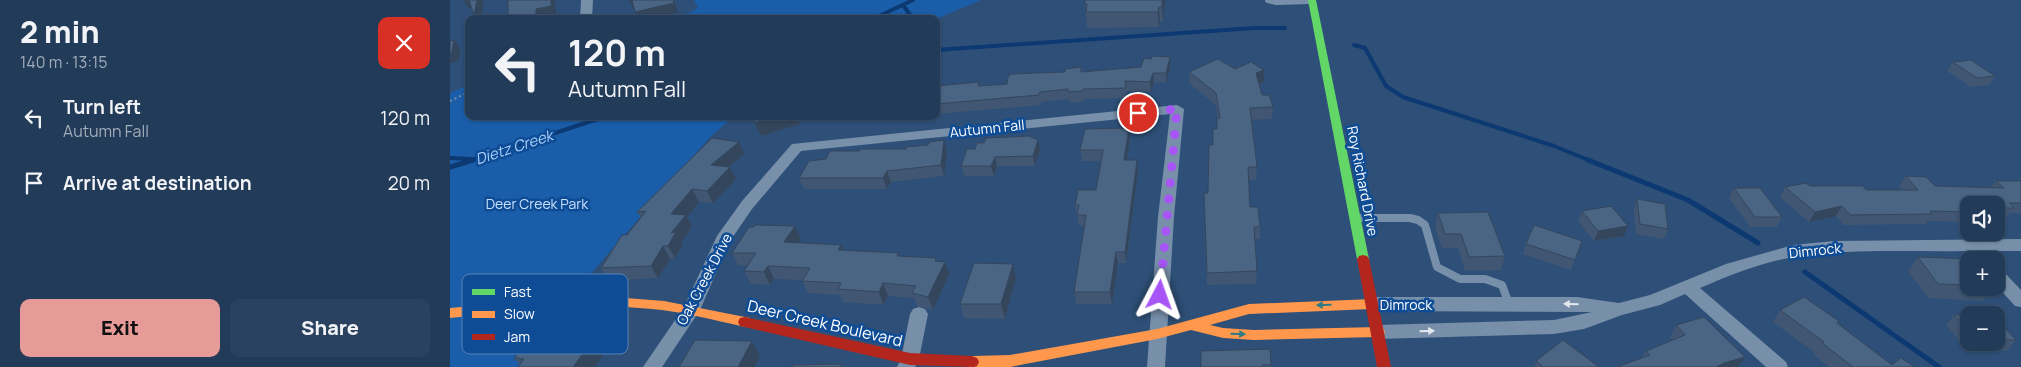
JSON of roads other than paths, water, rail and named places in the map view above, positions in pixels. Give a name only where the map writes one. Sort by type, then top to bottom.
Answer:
[{"type":"street","points":[[586,15],[587,0]]},
{"type":"street","name":"Roy Richard Drive","points":[[1312,0],[1384,367]]},
{"type":"street","name":"Autumn Fall","points":[[797,147],[1177,109],[1156,334]]},
{"type":"street","name":"Oak Creek Drive","points":[[652,367],[691,310],[723,240],[747,206],[797,147]]},
{"type":"street","name":"Dimrock","points":[[1378,332],[1554,327],[1584,322],[1619,309],[1654,300],[1732,268],[1793,251],[1834,247],[2021,245]]},
{"type":"street","points":[[1970,246],[1975,251]]},
{"type":"street","points":[[2005,284],[2021,301]]},
{"type":"street","points":[[1688,287],[1779,367]]},
{"type":"street","name":"Deer Creek Boulevard","points":[[628,303],[691,310],[908,363],[1010,361],[1156,334],[1249,309],[1372,304]]},
{"type":"street","name":"Dimrock","points":[[1372,304],[1577,304],[1619,309]]},
{"type":"street","points":[[908,363],[919,314]]},
{"type":"street","name":"Deer Creek Boulevard","points":[[1191,325],[1223,333],[1254,335],[1378,332]]},
{"type":"street","points":[[1156,334],[1156,367]]},
{"type":"lane","points":[[1268,0],[1276,2],[1312,0]]},
{"type":"lane","points":[[1355,218],[1410,218],[1418,220],[1425,226],[1437,267],[1460,279],[1485,280],[1502,285],[1509,304]]},
{"type":"waterway","name":"Dietz Creek","points":[[881,15],[913,0]]},
{"type":"waterway","points":[[903,5],[910,15]]},
{"type":"waterway","points":[[940,50],[1254,28],[1285,28]]},
{"type":"waterway","points":[[1354,45],[1365,48],[1386,86],[1403,97],[1554,146],[1591,161]]},
{"type":"waterway","name":"Dietz Creek","points":[[469,161],[595,120]]},
{"type":"waterway","points":[[450,158],[471,159]]},
{"type":"waterway","name":"Dietz Creek","points":[[450,167],[473,160]]},
{"type":"waterway","points":[[1588,160],[1688,200],[1758,243]]},
{"type":"waterway","points":[[1805,272],[1939,367]]},
{"type":"park label","name":"Deer Creek Park","points":[[537,203]]}]
